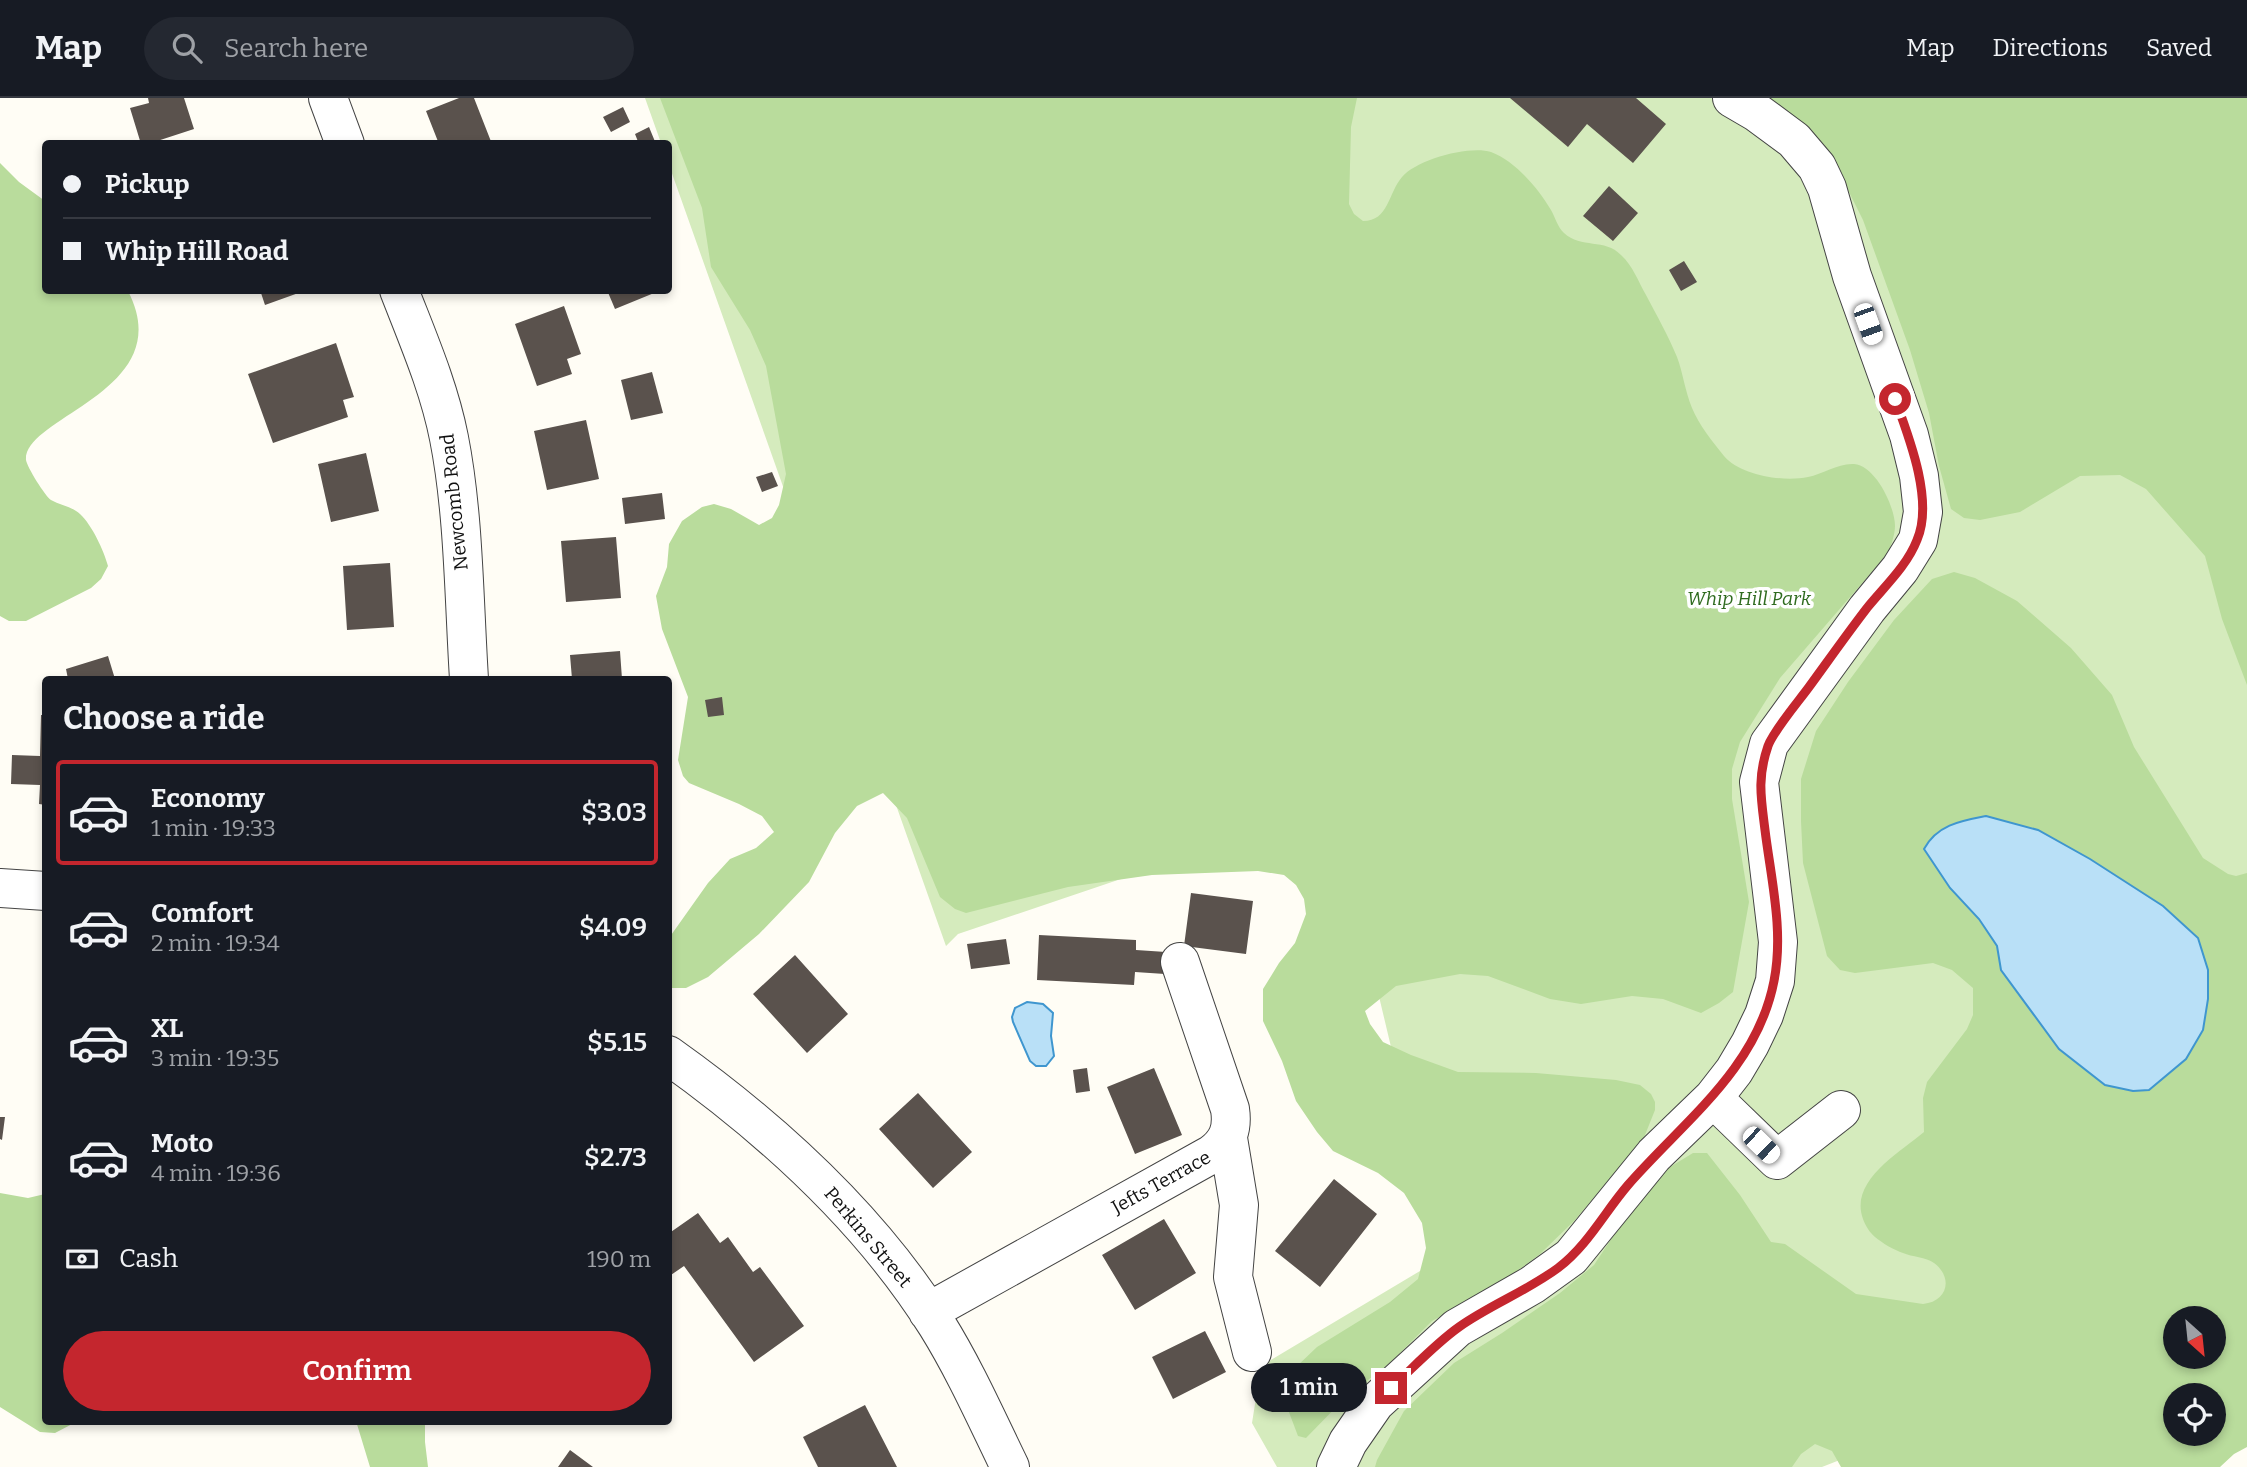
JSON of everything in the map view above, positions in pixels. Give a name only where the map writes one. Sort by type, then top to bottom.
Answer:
[{"type":"street","points":[[328,98],[344,140]]},
{"type":"street","points":[[1336,1467],[1348,1442],[1375,1402],[1457,1328],[1532,1285],[1582,1246],[1654,1155],[1713,1098],[1751,1044],[1764,1015],[1774,981],[1778,942],[1759,782],[1769,744],[1867,609],[1900,569],[1918,540],[1923,512],[1919,476],[1909,435],[1852,276],[1827,188],[1817,167],[1794,140],[1732,98]]},
{"type":"street","name":"Newcomb Road","points":[[401,294],[434,380],[451,445],[457,492],[469,676]]},
{"type":"street","points":[[0,888],[42,891]]},
{"type":"street","name":"Jefts Terrace","points":[[928,1312],[1212,1154],[1228,1138],[1232,1124],[1230,1109],[1180,962]]},
{"type":"street","name":"Perkins Street","points":[[672,1058],[760,1124],[821,1181],[875,1242],[928,1312],[963,1372],[1010,1467]]},
{"type":"street","points":[[1713,1098],[1777,1160],[1841,1110]]},
{"type":"street","points":[[1228,1138],[1239,1205],[1233,1277],[1252,1352]]},
{"type":"green space","name":"Whip Hill Park","points":[[645,98],[2247,98],[2247,1300],[2223,1306],[2163,1306],[2163,1333],[1822,1467],[1277,1467],[1252,1423],[1261,1366],[1425,1268],[1435,1232],[1372,967],[1335,873],[1239,839],[958,934],[946,946],[672,173],[672,140],[660,140]]},
{"type":"green space","points":[[660,98],[1357,98],[1351,127],[1349,204],[1354,214],[1363,221],[1372,220],[1383,211],[1397,183],[1419,165],[1457,152],[1481,150],[1500,156],[1533,184],[1564,233],[1578,241],[1615,250],[1629,264],[1674,349],[1695,414],[1724,456],[1752,473],[1787,479],[1808,477],[1842,465],[1862,466],[1877,479],[1888,499],[1895,526],[1889,552],[1780,678],[1740,742],[1732,769],[1732,799],[1749,902],[1733,992],[1701,1013],[1663,999],[1632,996],[1581,1004],[1550,999],[1488,976],[1460,974],[1396,986],[1365,1011],[1370,1024],[1383,1042],[1458,1072],[1536,1073],[1616,1080],[1640,1085],[1651,1094],[1655,1110],[1641,1145],[1574,1221],[1540,1254],[1508,1278],[1432,1321],[1391,1362],[1345,1398],[1306,1438],[1298,1436],[1287,1407],[1287,1381],[1295,1368],[1317,1347],[1390,1302],[1418,1279],[1426,1248],[1422,1223],[1404,1193],[1378,1173],[1333,1151],[1317,1132],[1296,1101],[1282,1061],[1263,1021],[1263,989],[1295,943],[1306,914],[1304,899],[1296,885],[1284,875],[1258,871],[1152,875],[1068,887],[966,913],[955,909],[940,897],[907,818],[883,793],[857,806],[835,833],[809,882],[759,934],[708,977],[686,988],[672,988],[672,934],[708,883],[730,859],[756,848],[774,832],[762,816],[689,783],[683,776],[678,760],[688,697],[662,629],[656,596],[667,567],[669,544],[682,521],[702,507],[714,504],[731,509],[759,525],[772,518],[779,505],[786,474],[766,366],[750,330],[711,267],[702,208]]},
{"type":"green space","points":[[1769,98],[2247,98],[2247,685],[2222,619],[2205,556],[2146,489],[2120,475],[2080,476],[2020,512],[1980,520],[1964,518],[1951,509],[1929,413],[1910,350],[1863,220],[1833,160]]},
{"type":"green space","points":[[0,163],[19,182],[42,199],[42,294],[129,294],[138,325],[134,353],[118,377],[48,429],[32,444],[26,460],[29,469],[51,500],[74,510],[89,525],[108,566],[101,579],[91,588],[26,621],[9,621],[0,616]]},
{"type":"green space","points":[[1954,572],[1975,578],[2017,601],[2071,648],[2112,695],[2134,747],[2203,858],[2228,874],[2236,876],[2247,873],[2247,1447],[2234,1454],[2220,1467],[1841,1467],[1832,1451],[1815,1444],[1801,1454],[1792,1467],[1375,1467],[1404,1411],[1454,1363],[1560,1293],[1594,1265],[1641,1194],[1670,1167],[1693,1153],[1707,1153],[1740,1195],[1771,1242],[1785,1244],[1856,1294],[1923,1304],[1938,1299],[1942,1294],[1946,1282],[1940,1269],[1931,1261],[1899,1252],[1878,1239],[1865,1224],[1861,1205],[1863,1192],[1879,1169],[1924,1132],[1923,1098],[1927,1082],[1967,1029],[1973,1015],[1973,988],[1952,970],[1933,963],[1855,973],[1840,970],[1827,956],[1803,863],[1801,779],[1816,731],[1894,620],[1932,579]]},
{"type":"green space","points":[[0,1193],[28,1198],[42,1195],[42,1425],[70,1425],[55,1433],[40,1432],[0,1407]]},
{"type":"green space","points":[[357,1425],[425,1425],[428,1467],[370,1467]]},
{"type":"water","points":[[1986,816],[2038,830],[2090,859],[2163,906],[2198,938],[2208,970],[2208,999],[2203,1030],[2186,1059],[2149,1090],[2133,1091],[2105,1085],[2059,1049],[2001,970],[1997,946],[1979,919],[1950,888],[1924,849],[1942,829],[1958,822]]},
{"type":"water","points":[[1027,1002],[1043,1004],[1053,1013],[1051,1036],[1054,1056],[1046,1066],[1036,1066],[1030,1061],[1013,1022],[1015,1008]]},
{"type":"building","points":[[148,98],[184,98],[194,129],[160,140],[140,140],[130,108],[149,103]]},
{"type":"building","points":[[459,98],[474,98],[490,140],[437,140],[426,111]]},
{"type":"building","points":[[1510,98],[1636,98],[1666,124],[1633,163],[1587,124],[1568,147]]},
{"type":"building","points":[[623,107],[630,122],[611,132],[603,117]]},
{"type":"building","points":[[649,127],[654,140],[637,140],[635,134]]},
{"type":"building","points":[[1609,186],[1638,213],[1613,241],[1583,216]]},
{"type":"building","points":[[1684,261],[1697,282],[1681,291],[1669,270]]},
{"type":"building","points":[[261,294],[296,294],[265,305]]},
{"type":"building","points":[[609,294],[652,294],[615,309]]},
{"type":"building","points":[[564,306],[581,354],[567,359],[572,374],[537,386],[515,324]]},
{"type":"building","points":[[336,343],[354,397],[343,400],[348,417],[273,443],[248,374]]},
{"type":"building","points":[[652,372],[663,413],[631,420],[621,380]]},
{"type":"building","points":[[586,420],[599,479],[547,490],[534,431]]},
{"type":"building","points":[[366,453],[379,511],[331,522],[318,464]]},
{"type":"building","points":[[772,472],[778,486],[762,492],[756,477]]},
{"type":"building","points":[[662,493],[665,519],[625,524],[622,498]]},
{"type":"building","points":[[616,537],[621,598],[566,602],[561,541]]},
{"type":"building","points":[[390,563],[394,627],[347,630],[343,566]]},
{"type":"building","points":[[620,651],[622,676],[572,676],[570,655]]},
{"type":"building","points":[[108,656],[114,676],[67,676],[66,669]]},
{"type":"building","points":[[722,697],[724,715],[708,717],[705,700]]},
{"type":"building","points":[[42,715],[42,804],[39,804],[40,785],[11,784],[12,755],[40,756]]},
{"type":"building","points":[[1191,893],[1253,901],[1246,954],[1184,946]]},
{"type":"building","points":[[1039,935],[1136,940],[1136,950],[1166,952],[1165,974],[1135,972],[1134,985],[1037,980]]},
{"type":"building","points":[[1006,939],[1010,964],[971,969],[967,944]]},
{"type":"building","points":[[795,955],[848,1014],[807,1053],[753,994]]},
{"type":"building","points":[[1087,1068],[1090,1091],[1076,1093],[1073,1070]]},
{"type":"building","points":[[1154,1068],[1182,1135],[1135,1154],[1107,1087]]},
{"type":"building","points":[[918,1093],[972,1152],[933,1188],[879,1129]]},
{"type":"building","points":[[0,1117],[5,1117],[2,1140],[0,1139]]},
{"type":"building","points":[[1334,1179],[1377,1214],[1320,1287],[1275,1251]]},
{"type":"building","points":[[698,1213],[720,1243],[728,1237],[753,1272],[760,1267],[804,1326],[754,1362],[684,1266],[672,1274],[672,1231]]},
{"type":"building","points":[[1164,1219],[1196,1273],[1135,1310],[1102,1255]]},
{"type":"building","points":[[1205,1331],[1226,1372],[1173,1399],[1152,1357]]},
{"type":"building","points":[[865,1405],[897,1467],[818,1467],[803,1437]]},
{"type":"building","points":[[570,1450],[593,1467],[558,1467]]},
{"type":"route","points":[[1391,1388],[1457,1328],[1532,1285],[1571,1257],[1654,1155],[1713,1098],[1751,1044],[1764,1015],[1774,981],[1778,942],[1759,782],[1769,744],[1867,609],[1900,569],[1918,540],[1923,512],[1919,476],[1909,435],[1895,399]]}]
